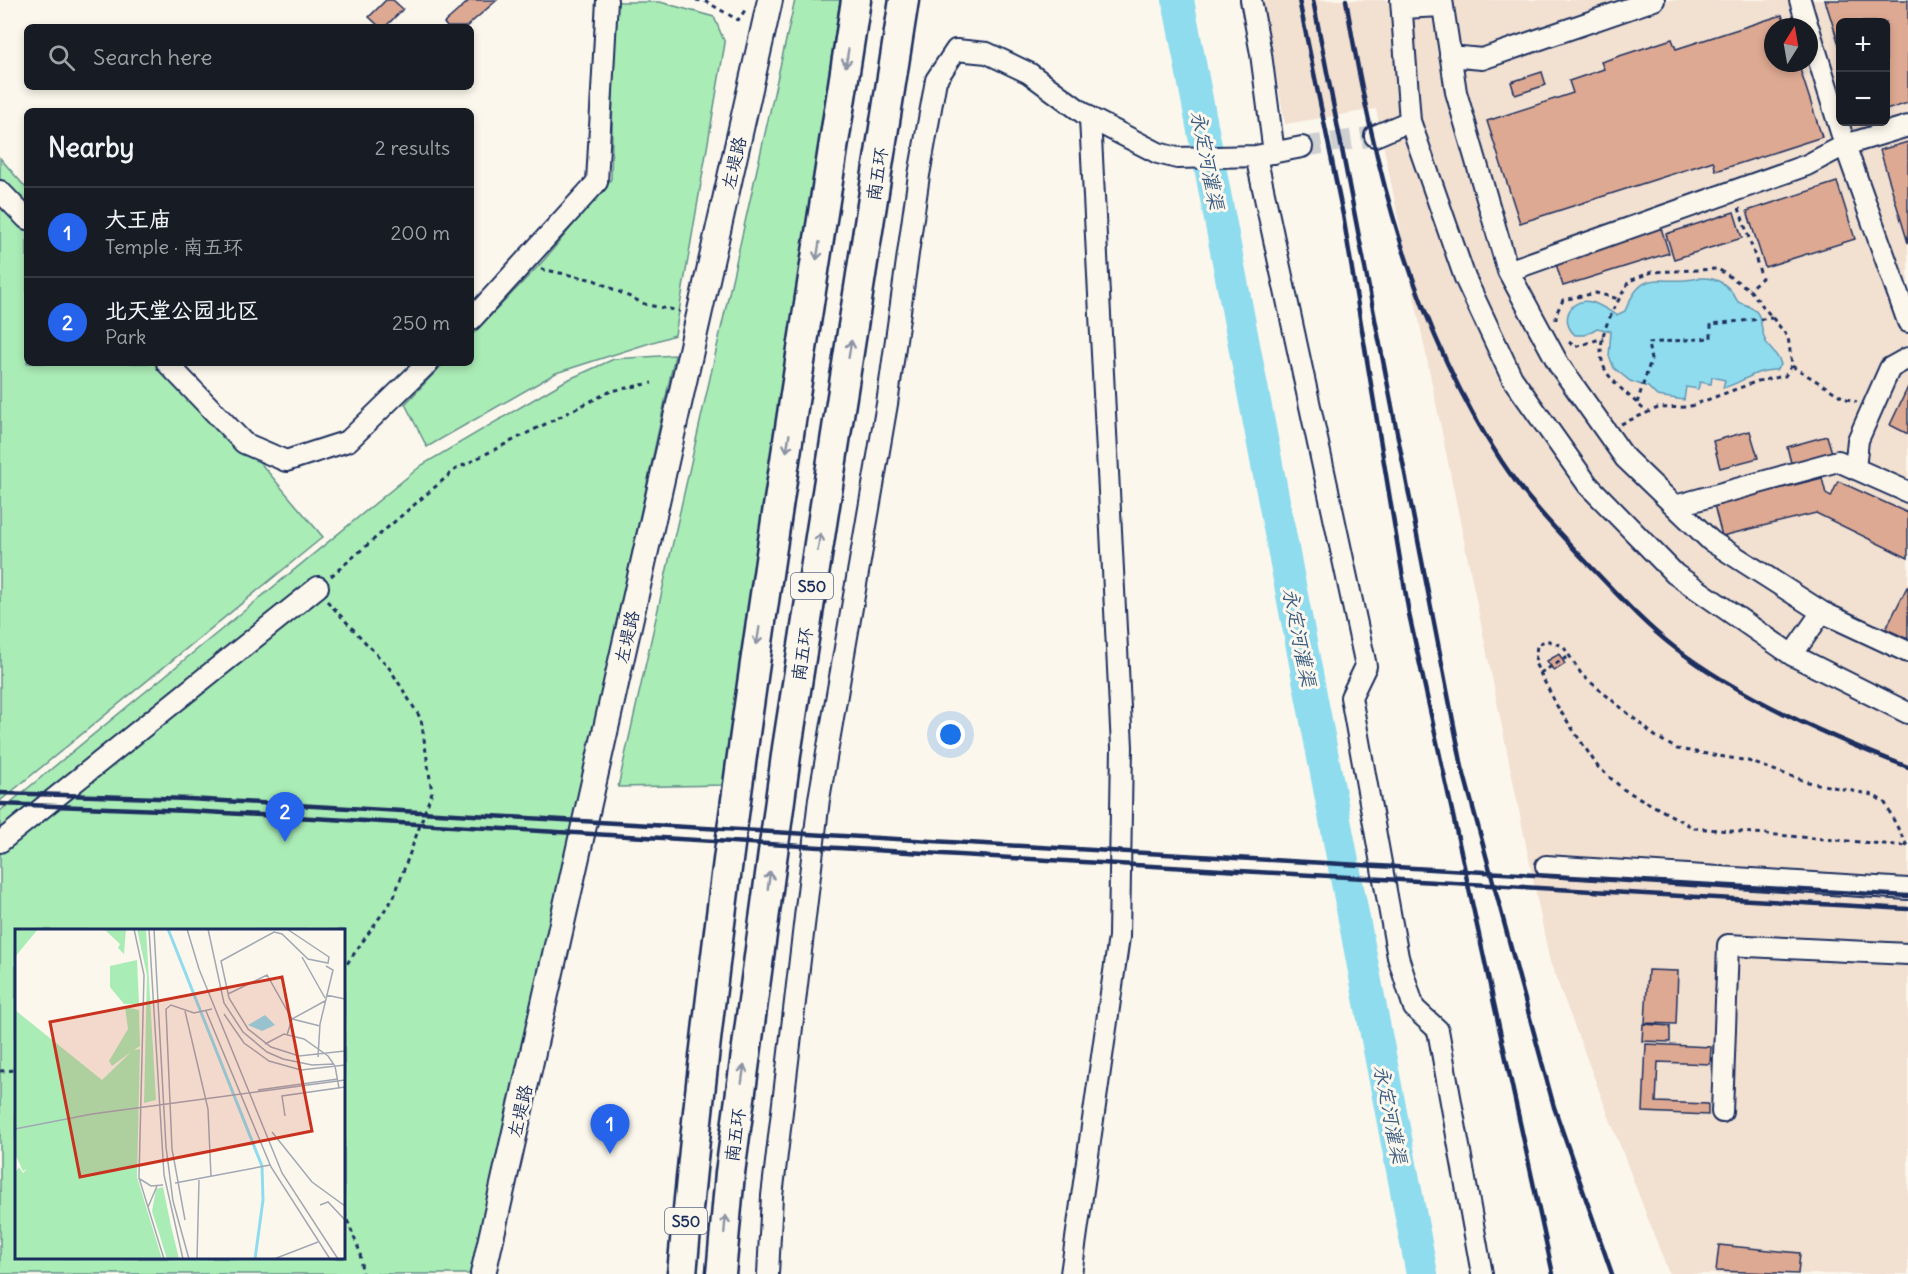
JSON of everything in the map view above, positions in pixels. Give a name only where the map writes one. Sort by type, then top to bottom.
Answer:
[{"type":"highway","name":"S50","points":[[682,1274],[691,1169],[742,740],[856,0]]},
{"type":"highway","name":"南五环","points":[[721,1274],[730,1173],[787,748],[904,0]]},
{"type":"main road","name":"左堤路","points":[[483,1274],[759,3]]},
{"type":"street","points":[[474,317],[597,182],[607,0]]},
{"type":"street","points":[[1251,0],[1261,54],[1262,155],[1366,666],[1351,697],[1398,957],[1414,1008],[1438,1030],[1482,1274]]},
{"type":"street","points":[[1450,56],[1482,59],[1654,0]]},
{"type":"street","points":[[1800,0],[1806,18]]},
{"type":"street","points":[[1908,652],[1822,612],[1711,541],[1625,458],[1559,365],[1508,271],[1456,92],[1442,3],[1402,4],[1410,121],[1466,278],[1512,378],[1581,475],[1675,573],[1792,655],[1908,713]]},
{"type":"street","points":[[768,1274],[772,1196],[819,799],[886,404],[919,175],[936,80],[956,50],[987,53],[1029,73],[1090,118],[1158,153],[1177,158],[1262,155],[1302,147]]},
{"type":"street","points":[[1818,57],[1845,145],[1908,322]]},
{"type":"street","points":[[1071,1274],[1119,937],[1122,747],[1090,118]]},
{"type":"street","points":[[1375,136],[1410,121]]},
{"type":"street","points":[[1508,271],[1807,165],[1845,145],[1908,126]]},
{"type":"street","points":[[0,191],[24,216]]},
{"type":"street","points":[[1855,469],[1858,440],[1890,368],[1908,358]]},
{"type":"street","points":[[170,366],[244,443],[286,461],[348,441],[425,366]]},
{"type":"street","points":[[1675,506],[1838,462],[1908,492]]},
{"type":"street","points":[[0,842],[318,587]]},
{"type":"street","points":[[1792,655],[1822,612]]},
{"type":"street","points":[[1546,866],[1908,889]]},
{"type":"street","points":[[1722,1112],[1728,945],[1908,954]]},
{"type":"path","points":[[696,0],[707,2],[738,20],[759,3]]},
{"type":"path","points":[[1733,191],[1762,278],[1749,289]]},
{"type":"path","points":[[521,265],[594,280],[647,305],[687,312]]},
{"type":"path","points":[[1605,431],[1647,413],[1658,408],[1688,407],[1758,381],[1785,376],[1792,365],[1788,337],[1749,289],[1718,269],[1652,272],[1629,281],[1613,311],[1600,348],[1606,372],[1647,413]]},
{"type":"path","points":[[1557,323],[1556,314],[1563,300],[1596,293],[1619,299]]},
{"type":"path","points":[[1637,403],[1651,360],[1648,343],[1711,338],[1711,324],[1772,318]]},
{"type":"path","points":[[1566,340],[1575,347],[1603,338]]},
{"type":"path","points":[[1792,365],[1844,398],[1872,407]]},
{"type":"path","points":[[345,967],[394,897],[432,792],[421,719],[390,669],[334,610],[318,587],[456,470],[611,391],[652,383]]},
{"type":"path","points":[[1546,640],[1563,646],[1582,675],[1655,736],[1677,749],[1748,761],[1808,782],[1873,795],[1885,803],[1908,846],[1694,828],[1623,789],[1598,767],[1557,706],[1540,673],[1535,663],[1537,645],[1546,640]]},
{"type":"path","points":[[1540,673],[1571,655]]},
{"type":"path","points":[[0,1071],[15,1070]]},
{"type":"path","points":[[345,1214],[360,1252],[362,1274]]},
{"type":"shaded area","points":[[1263,0],[1908,0],[1908,1274],[1669,1274],[1550,962],[1376,109],[1285,124]]},
{"type":"green space","points":[[795,0],[840,0],[724,785],[618,787]]},
{"type":"green space","points":[[615,2],[660,2],[714,17],[725,43],[675,335],[556,373],[427,447],[405,404],[441,366],[474,366],[474,333],[544,260],[611,179]]},
{"type":"green space","points":[[0,158],[24,186],[24,366],[179,366],[323,537],[0,801]]},
{"type":"green space","points":[[675,355],[562,874],[470,1274],[0,1274],[0,811],[422,465],[565,381],[614,359]]},
{"type":"water","points":[[1699,278],[1723,283],[1738,302],[1754,309],[1760,317],[1766,342],[1780,361],[1781,365],[1776,370],[1755,374],[1723,388],[1725,380],[1712,377],[1711,384],[1700,382],[1698,389],[1686,387],[1684,400],[1657,396],[1648,387],[1630,381],[1614,368],[1609,356],[1611,331],[1597,328],[1585,335],[1575,335],[1570,329],[1567,317],[1569,311],[1577,303],[1591,302],[1617,315],[1625,311],[1632,296],[1646,282]]},
{"type":"building","points":[[386,0],[393,0],[403,9],[388,24],[377,24],[369,17]]},
{"type":"building","points":[[470,0],[497,0],[469,24],[444,23]]},
{"type":"building","points":[[1825,0],[1908,0],[1908,103],[1890,109],[1890,18],[1836,18],[1836,35]]},
{"type":"building","points":[[1764,21],[1764,72],[1801,72],[1822,137],[1716,171],[1713,161],[1520,223],[1487,121],[1573,93],[1569,81],[1604,69],[1601,62],[1672,39],[1676,49]]},
{"type":"building","points":[[1542,72],[1546,85],[1515,95],[1511,82]]},
{"type":"building","points":[[1908,142],[1908,243],[1880,150]]},
{"type":"building","points":[[1837,182],[1855,239],[1765,267],[1747,211]]},
{"type":"building","points":[[1734,212],[1742,238],[1674,259],[1666,234]]},
{"type":"building","points":[[1661,228],[1669,253],[1563,286],[1555,261]]},
{"type":"building","points":[[1908,387],[1908,434],[1890,425]]},
{"type":"building","points":[[1750,431],[1758,458],[1720,468],[1713,441]]},
{"type":"building","points":[[1827,436],[1833,456],[1792,467],[1787,447]]},
{"type":"building","points":[[1822,478],[1826,494],[1831,497],[1838,481],[1908,513],[1908,558],[1816,513],[1722,536],[1714,505]]},
{"type":"building","points":[[1908,587],[1908,639],[1886,629]]},
{"type":"building","points":[[1559,654],[1565,664],[1554,671],[1547,661]]},
{"type":"building","points":[[1648,970],[1678,971],[1676,1024],[1645,1023]]},
{"type":"building","points":[[1643,1024],[1670,1026],[1670,1042],[1642,1041]]},
{"type":"building","points":[[1646,1044],[1711,1047],[1710,1064],[1658,1062],[1656,1102],[1708,1104],[1708,1115],[1643,1112]]},
{"type":"building","points":[[1719,1245],[1800,1253],[1798,1274],[1716,1271]]},
{"type":"waterway","name":"永定河灌渠","points":[[1178,0],[1422,1274]]},
{"type":"tunnel","points":[[1302,147],[1375,136]]},
{"type":"railway","points":[[1299,0],[1343,215],[1409,614],[1553,1274]]},
{"type":"railway","points":[[1313,0],[1462,767],[1554,1107],[1612,1274]]},
{"type":"railway","points":[[1346,0],[1356,60],[1383,180],[1420,298],[1443,355],[1471,410],[1502,462],[1522,490],[1641,619],[1674,647],[1727,683],[1787,715],[1908,767]]},
{"type":"railway","points":[[0,793],[189,799],[1908,896]]},
{"type":"railway","points":[[0,804],[189,811],[1908,909]]},
{"type":"place","name":"北天堂公园北区","points":[[285,842]]},
{"type":"place","name":"大王庙","points":[[610,1154]]}]
